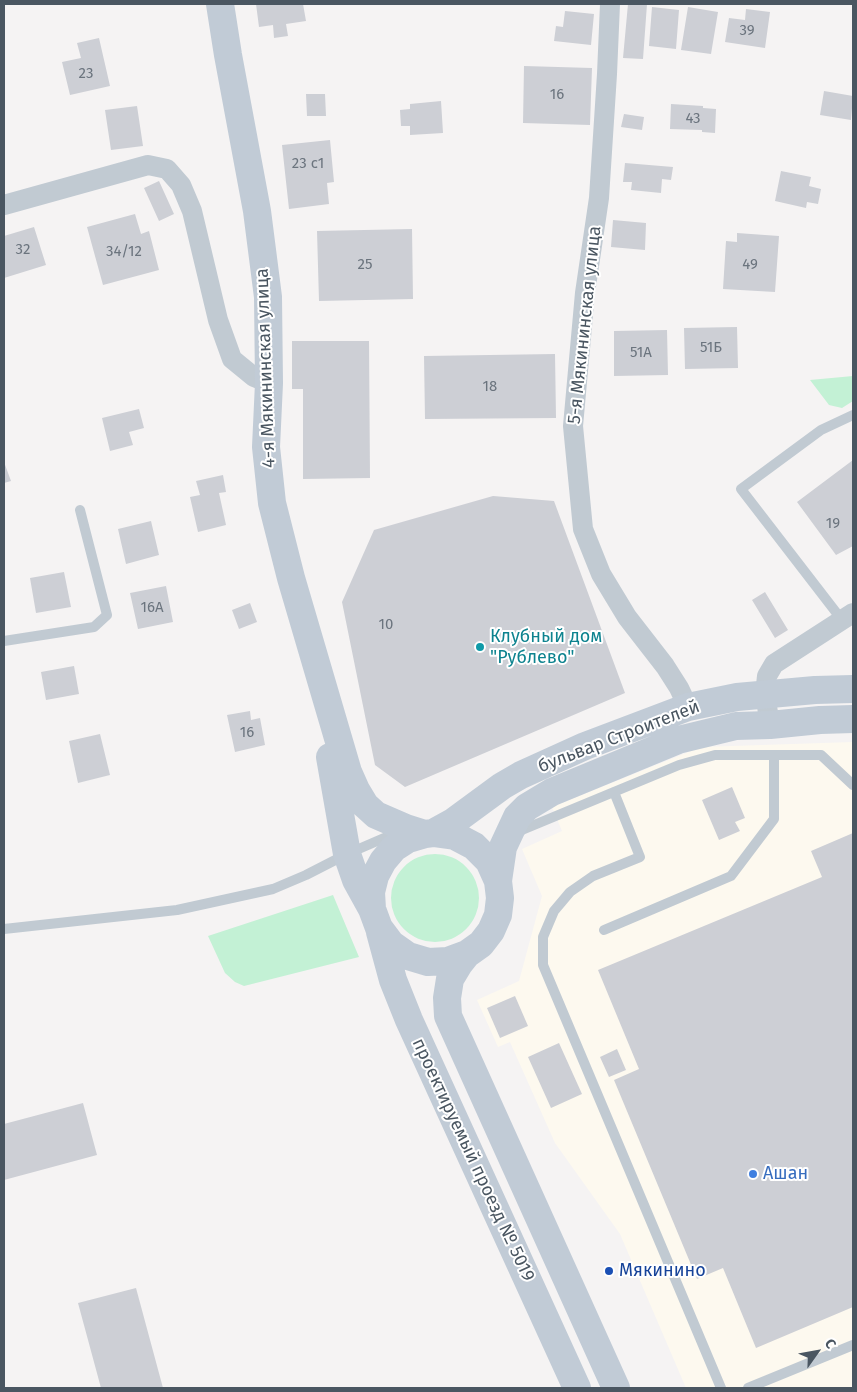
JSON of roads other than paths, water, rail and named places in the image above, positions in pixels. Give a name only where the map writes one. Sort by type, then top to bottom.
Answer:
[{"type":"street","name":"4-я Мякининская улица","points":[[220,4],[257,211],[268,297],[270,383],[266,447],[272,503],[291,578],[348,772],[356,790],[376,816],[421,832]]},
{"type":"street","name":"5-я Мякининская улица","points":[[610,4],[598,198],[585,293],[573,426],[583,529],[601,574],[627,617],[665,666],[679,688],[688,708]]},
{"type":"street","points":[[4,205],[148,165],[167,170],[181,185],[192,211],[218,320],[232,358],[254,377],[270,383]]},
{"type":"street","points":[[770,725],[765,694],[767,676],[774,664],[848,616]]},
{"type":"street","name":"4-я Мякининская улица","points":[[310,640],[346,854],[375,919]]},
{"type":"street","name":"бульвар Строителей","points":[[853,689],[814,690],[736,697],[688,708],[585,746],[521,775],[502,786],[453,822],[421,832],[394,848],[382,861],[375,876],[371,892],[375,919],[391,944],[408,956],[428,962],[448,961],[467,954],[481,944],[495,923],[500,898],[498,881],[503,847],[516,818],[527,807],[552,792],[678,740],[736,726],[853,719]]},
{"type":"street","name":"бульвар Строителей","points":[[421,832],[455,836],[474,846],[489,861],[498,881]]},
{"type":"street","name":"проектируемый проезд № 5019","points":[[375,919],[393,980],[409,1020],[577,1388]]},
{"type":"street","name":"проектируемый проезд № 5019","points":[[467,954],[458,964],[450,979],[447,998],[448,1016],[616,1388]]},
{"type":"lane","points":[[848,616],[741,489],[821,430],[853,415]]},
{"type":"lane","points":[[4,641],[94,627],[107,615],[80,510]]},
{"type":"lane","points":[[503,847],[522,830],[679,765],[715,755],[821,755],[853,784]]},
{"type":"lane","points":[[604,930],[731,876],[774,819],[774,755]]},
{"type":"lane","points":[[614,792],[640,857],[593,876],[570,892],[554,911],[543,937],[543,965],[720,1388]]},
{"type":"lane","points":[[4,929],[176,910],[273,889],[306,876],[346,854],[421,832]]},
{"type":"lane","points":[[748,1388],[853,1345]]},
{"type":"place","name":"Клубный дом \"Рублево\"","points":[[480,647]]},
{"type":"place","name":"Ашан","points":[[753,1174]]},
{"type":"place","name":"Мякинино","points":[[609,1271]]}]
